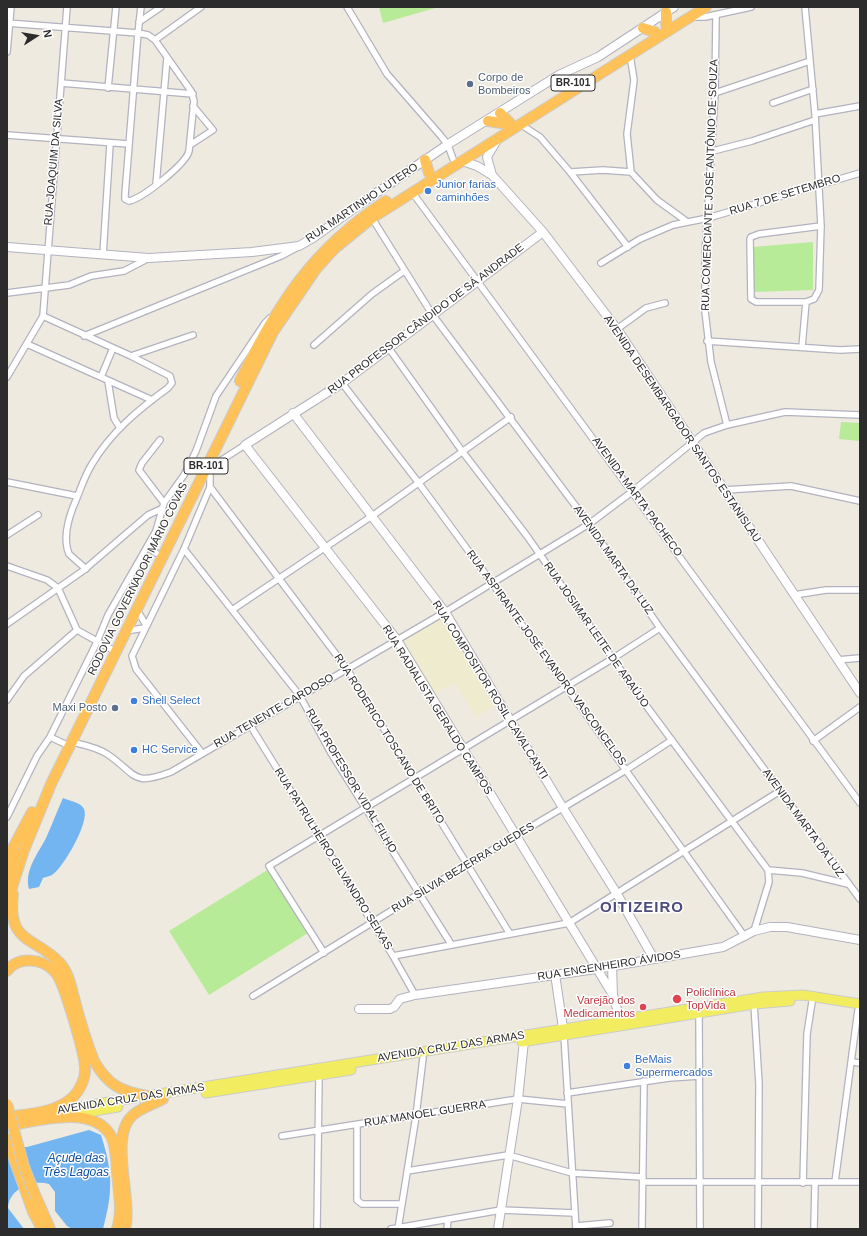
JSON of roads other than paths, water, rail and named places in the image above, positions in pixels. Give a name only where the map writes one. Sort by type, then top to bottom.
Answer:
[{"type":"highway","name":"RODOVIA GOVERNADOR MÁRIO COVAS","points":[[23,831],[137,610],[207,470],[276,326],[316,269],[348,237],[372,218],[457,160],[654,32],[692,12],[706,7]]},
{"type":"highway","points":[[666,25],[670,9]]},
{"type":"highway","name":"RODOVIA GOVERNADOR MÁRIO COVAS","points":[[7,903],[11,877],[68,743],[156,553],[250,360],[276,314],[310,266],[334,240],[365,215],[429,173],[457,160],[498,137],[513,124],[630,55],[692,12]]},
{"type":"highway","points":[[643,28],[654,32]]},
{"type":"highway","points":[[500,113],[513,124]]},
{"type":"highway","points":[[488,121],[513,124]]},
{"type":"highway","points":[[425,160],[429,173]]},
{"type":"highway","points":[[7,859],[11,842],[23,831]]},
{"type":"highway","points":[[23,831],[11,877],[12,906],[15,925],[28,941],[52,956],[64,968],[94,1061],[108,1081],[119,1089],[147,1096]]},
{"type":"highway","points":[[7,971],[15,964],[32,960],[48,966],[56,972],[64,989],[85,1067],[84,1078],[77,1092],[65,1103],[41,1112],[7,1118]]},
{"type":"highway","points":[[125,1229],[127,1217],[122,1146],[125,1125],[133,1114],[163,1099]]},
{"type":"highway","points":[[7,1104],[32,1198],[33,1212],[46,1229]]},
{"type":"highway","points":[[7,1126],[65,1116],[92,1120],[103,1127],[112,1139],[114,1146],[120,1210],[117,1229]]},
{"type":"highway","points":[[7,1139],[46,1229]]},
{"type":"main road","name":"AVENIDA CRUZ DAS ARMAS","points":[[41,1112],[621,1023],[777,995],[802,995],[859,1008]]},
{"type":"main road","name":"AVENIDA CRUZ DAS ARMAS","points":[[621,1023],[699,1014],[754,1004],[786,1001],[812,1002],[859,1008]]},
{"type":"main road","name":"AVENIDA CRUZ DAS ARMAS","points":[[65,1116],[524,1041],[563,1032]]},
{"type":"street","points":[[7,52],[8,23],[11,7]]},
{"type":"street","name":"RUA JOAQUIM DA SILVA","points":[[42,316],[46,250],[67,7]]},
{"type":"street","points":[[108,88],[116,7]]},
{"type":"street","points":[[8,23],[138,33],[148,35],[153,39],[193,94],[189,154],[184,161],[156,185],[132,200],[127,200],[125,194],[134,90],[138,33],[139,22],[141,9],[145,7]]},
{"type":"street","points":[[139,22],[161,7]]},
{"type":"street","points":[[153,39],[201,7]]},
{"type":"street","points":[[347,7],[387,74],[448,145],[457,160]]},
{"type":"street","points":[[692,12],[700,18],[751,7]]},
{"type":"street","points":[[805,7],[820,184],[821,226],[819,290],[814,299],[806,302],[756,302],[750,296],[749,245],[752,237],[759,234],[821,226]]},
{"type":"street","name":"RUA MARTINHO LUTERO","points":[[7,247],[149,258],[252,252],[299,246],[313,238],[360,204],[448,145],[559,75],[598,57],[670,9]]},
{"type":"street","name":"RUA COMERCIANTE JOSÉ ANTÔNIO DE SOUZA","points":[[716,15],[713,151],[704,276],[707,341],[727,425]]},
{"type":"street","points":[[630,55],[634,80],[627,134],[631,172],[657,200],[686,221]]},
{"type":"street","points":[[156,185],[167,58]]},
{"type":"street","points":[[715,94],[810,61]]},
{"type":"street","points":[[61,83],[193,94]]},
{"type":"street","points":[[773,103],[813,89]]},
{"type":"street","points":[[190,145],[213,130],[193,106]]},
{"type":"street","points":[[713,151],[752,141],[815,117],[860,106]]},
{"type":"street","points":[[513,124],[540,138],[570,172],[628,247]]},
{"type":"street","points":[[7,135],[110,144],[129,144]]},
{"type":"street","name":"AVENIDA DESEMBARGADOR SANTOS ESTANISLAU","points":[[492,175],[487,157],[498,137]]},
{"type":"street","points":[[103,255],[110,144]]},
{"type":"street","name":"AVENIDA DESEMBARGADOR SANTOS ESTANISLAU","points":[[457,160],[477,166],[492,175],[543,232],[617,329],[837,660],[860,692]]},
{"type":"street","points":[[570,172],[603,170],[631,172]]},
{"type":"street","name":"RUA 7 DE SETEMBRO","points":[[601,263],[653,233],[686,221],[708,218],[860,173]]},
{"type":"street","name":"AVENIDA MARTA PACHECO","points":[[412,192],[633,491],[813,741],[860,803]]},
{"type":"street","name":"AVENIDA MARTA DA LUZ","points":[[372,218],[432,314],[511,417],[589,524],[660,628],[860,899]]},
{"type":"street","name":"RUA PROFESSOR CÂNDIDO DE SÁ ANDRADE","points":[[207,470],[293,413],[342,383],[543,232]]},
{"type":"street","points":[[84,336],[281,256],[299,246]]},
{"type":"street","points":[[7,293],[69,285],[91,276],[124,271],[149,258]]},
{"type":"street","points":[[314,346],[372,294],[404,271]]},
{"type":"street","points":[[802,347],[806,302]]},
{"type":"street","points":[[617,329],[646,308],[665,303]]},
{"type":"street","points":[[7,817],[37,756],[50,737],[97,642],[120,591],[156,531],[164,502],[191,463],[204,432],[216,396],[265,323],[276,314]]},
{"type":"street","points":[[7,377],[42,316],[131,356],[170,376],[172,383],[171,386],[152,400],[120,428],[92,463],[70,517],[67,546],[69,554],[86,569]]},
{"type":"street","points":[[131,356],[193,335]]},
{"type":"street","points":[[707,341],[840,350],[860,349]]},
{"type":"street","points":[[27,344],[152,400]]},
{"type":"street","name":"RUA JOSIMAR LEITE DE ARAÚJO","points":[[388,347],[462,451],[514,518],[612,659],[768,870]]},
{"type":"street","points":[[101,377],[113,348]]},
{"type":"street","points":[[108,381],[114,418],[120,428]]},
{"type":"street","name":"RUA ASPIRANTE JOSÉ EVANDRO VASCONCELOS","points":[[342,383],[418,482],[685,851],[745,937]]},
{"type":"street","name":"RUA TENENTE CARDOSO","points":[[68,743],[99,749],[108,754],[133,776],[142,779],[171,772],[250,724],[445,612],[589,524],[633,491],[704,433],[727,425],[785,412],[860,415]]},
{"type":"street","name":"RUA COMPOSITOR ROSIL CAVALCANTI","points":[[293,413],[445,612],[563,808],[617,894],[654,959]]},
{"type":"street","points":[[232,610],[325,546],[372,516],[511,417]]},
{"type":"street","points":[[160,440],[142,463],[139,470],[164,502]]},
{"type":"street","name":"RUA RADIALISTA GERALDO CAMPOS","points":[[245,444],[397,640],[613,995]]},
{"type":"street","points":[[202,753],[134,665],[132,656],[145,626],[184,549],[210,487],[207,470]]},
{"type":"street","points":[[7,482],[78,496]]},
{"type":"street","points":[[724,490],[791,486],[860,501]]},
{"type":"street","name":"RUA RODERICO TOSCANO DE BRITO","points":[[210,487],[347,669],[510,934]]},
{"type":"street","points":[[7,624],[86,569],[148,515],[161,509]]},
{"type":"street","points":[[7,535],[38,515]]},
{"type":"street","points":[[147,547],[156,553]]},
{"type":"street","name":"RUA PROFESSOR VIDAL FILHO","points":[[184,549],[300,696],[332,753],[451,944]]},
{"type":"street","points":[[7,566],[47,580],[58,588],[77,630],[97,642],[111,648]]},
{"type":"street","points":[[794,595],[826,590],[860,590]]},
{"type":"street","points":[[137,610],[145,626]]},
{"type":"street","points":[[126,631],[145,626]]},
{"type":"street","points":[[324,953],[269,866],[612,659],[660,628]]},
{"type":"street","points":[[7,700],[24,676],[77,630]]},
{"type":"street","points":[[837,660],[860,658]]},
{"type":"street","points":[[813,741],[860,707]]},
{"type":"street","name":"RUA PATRULHEIRO GILVANDRO SEIXAS","points":[[250,724],[393,956],[415,995]]},
{"type":"street","points":[[50,737],[68,743]]},
{"type":"street","name":"RUA SÍLVIA BEZERRA GUEDES","points":[[253,996],[420,893],[626,770],[672,740]]},
{"type":"street","points":[[393,956],[569,923],[780,791]]},
{"type":"street","points":[[754,931],[769,882],[768,870],[802,873],[848,884]]},
{"type":"street","name":"RUA ENGENHEIRO ÁVIDOS","points":[[360,1008],[390,1009],[394,1007],[400,999],[415,995],[596,969],[723,947],[745,937],[754,931],[770,927],[787,927],[860,940]]},
{"type":"street","points":[[612,966],[613,995],[621,1023]]},
{"type":"street","points":[[556,974],[563,1032],[576,1227],[610,1224]]},
{"type":"street","points":[[803,1183],[807,1034],[812,1002]]},
{"type":"street","points":[[754,1004],[759,1084],[758,1229]]},
{"type":"street","points":[[835,1182],[859,1008]]},
{"type":"street","points":[[699,1014],[700,1229]]},
{"type":"street","points":[[498,1229],[508,1155],[518,1099],[524,1041]]},
{"type":"street","points":[[398,1229],[416,1116],[423,1058]]},
{"type":"street","points":[[852,1062],[860,1062]]},
{"type":"street","points":[[317,1229],[319,1075]]},
{"type":"street","points":[[567,1093],[644,1081],[699,1076]]},
{"type":"street","points":[[642,1229],[644,1081]]},
{"type":"street","name":"RUA MANOEL GUERRA","points":[[282,1136],[518,1099],[568,1104]]},
{"type":"street","points":[[357,1125],[357,1200],[362,1204],[401,1204]]},
{"type":"street","points":[[407,1171],[508,1155],[572,1173],[643,1179],[803,1183],[860,1182]]},
{"type":"street","points":[[814,1183],[814,1229]]},
{"type":"street","points":[[391,1229],[501,1210],[574,1213]]},
{"type":"street","points":[[447,1229],[448,1220]]},
{"type":"water","points":[[63,798],[78,803],[84,809],[85,815],[83,824],[69,854],[57,871],[52,875],[43,878],[39,887],[29,889],[28,875],[30,869],[46,838]]},
{"type":"water","name":"Açude das Três Lagoas","points":[[89,1130],[101,1135],[110,1171],[109,1204],[103,1229],[72,1229],[67,1226],[55,1211],[55,1192],[49,1184],[36,1183],[22,1187],[12,1196],[9,1201],[8,1208],[24,1229],[7,1229],[7,1147],[27,1147]]},
{"type":"place","name":"Corpo de Bombeiros","points":[[470,84]]},
{"type":"place","name":"Junior farias caminhões","points":[[428,191]]},
{"type":"place","name":"Shell Select","points":[[134,701]]},
{"type":"place","name":"Maxi Posto","points":[[115,708]]},
{"type":"place","name":"HC Service","points":[[134,750]]},
{"type":"place","name":"Policlínica TopVida","points":[[677,999]]},
{"type":"place","name":"Varejão dos Medicamentos","points":[[643,1007]]},
{"type":"place","name":"BeMais Supermercados","points":[[627,1066]]},
{"type":"district","name":"OITIZEIRO","points":[[642,908]]}]
